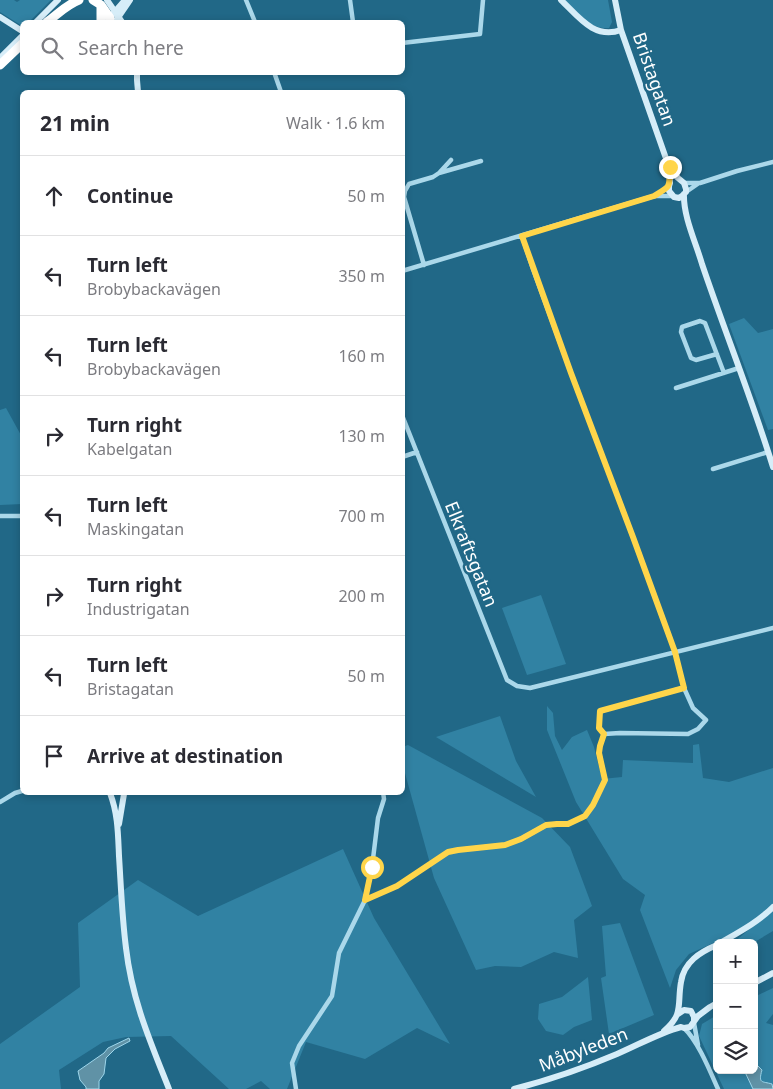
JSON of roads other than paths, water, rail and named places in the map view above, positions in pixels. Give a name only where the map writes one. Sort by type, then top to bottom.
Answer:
[{"type":"highway","points":[[45,20],[65,0]]},
{"type":"highway","points":[[49,20],[71,3],[79,0]]},
{"type":"highway","points":[[93,0],[104,3],[114,20]]},
{"type":"highway","points":[[101,20],[104,3]]},
{"type":"highway","points":[[0,65],[20,46]]},
{"type":"street","points":[[38,20],[58,0]]},
{"type":"street","points":[[114,20],[125,0]]},
{"type":"street","points":[[114,20],[130,0]]},
{"type":"street","points":[[246,0],[254,20]]},
{"type":"street","points":[[350,0],[353,20]]},
{"type":"street","points":[[405,43],[480,34],[484,0]]},
{"type":"street","points":[[560,0],[593,29],[606,33],[621,30]]},
{"type":"street","name":"Bristagatan","points":[[615,0],[621,30],[670,167],[685,186],[687,216],[773,467]]},
{"type":"street","points":[[0,17],[20,33]]},
{"type":"street","points":[[0,22],[20,30]]},
{"type":"street","points":[[0,58],[20,37]]},
{"type":"street","points":[[136,75],[138,90]]},
{"type":"street","points":[[275,75],[280,90]]},
{"type":"street","points":[[405,190],[409,184],[433,177],[452,160]]},
{"type":"street","points":[[439,173],[481,162]]},
{"type":"street","points":[[654,196],[679,198],[700,183],[773,162]]},
{"type":"street","name":"Bristagatan","points":[[670,167],[669,192],[687,216]]},
{"type":"street","points":[[405,270],[654,196],[675,180],[700,183]]},
{"type":"street","points":[[405,199],[424,265]]},
{"type":"street","points":[[522,236],[675,652],[684,688],[693,708],[706,720],[698,729],[688,734],[604,734]]},
{"type":"street","points":[[717,354],[696,360],[691,358],[682,327],[700,321],[705,324],[717,354],[724,373]]},
{"type":"street","points":[[676,388],[739,368]]},
{"type":"street","name":"Elkraftsgatan","points":[[405,422],[507,680],[517,686],[530,688],[675,652]]},
{"type":"street","points":[[405,456],[417,452]]},
{"type":"street","points":[[713,469],[768,452]]},
{"type":"street","points":[[0,516],[20,516]]},
{"type":"street","points":[[675,652],[773,628]]},
{"type":"street","points":[[604,734],[599,728],[600,711],[684,688]]},
{"type":"street","points":[[365,900],[397,886],[448,852],[505,845],[521,839],[546,825],[568,824],[585,816],[593,805],[605,780],[599,753],[604,734]]},
{"type":"street","points":[[0,802],[20,792]]},
{"type":"street","points":[[111,795],[119,828],[123,920],[128,967],[144,1026],[169,1089]]},
{"type":"street","points":[[119,828],[126,795]]},
{"type":"street","points":[[296,1089],[292,1063],[299,1046],[332,996],[339,953],[365,900],[383,795]]},
{"type":"street","points":[[727,939],[744,930],[773,907]]},
{"type":"street","points":[[713,947],[704,950],[690,962],[685,970],[681,982],[677,1022],[688,1032],[699,1049],[718,1089]]},
{"type":"street","points":[[758,981],[773,974]]},
{"type":"street","points":[[680,992],[682,1000],[694,1016],[699,1049]]},
{"type":"street","name":"Måbyleden","points":[[661,1034],[672,1024],[680,1011],[713,1005]]},
{"type":"street","name":"Måbyleden","points":[[514,1089],[548,1080],[584,1067],[661,1034],[690,1027],[713,1005]]}]
